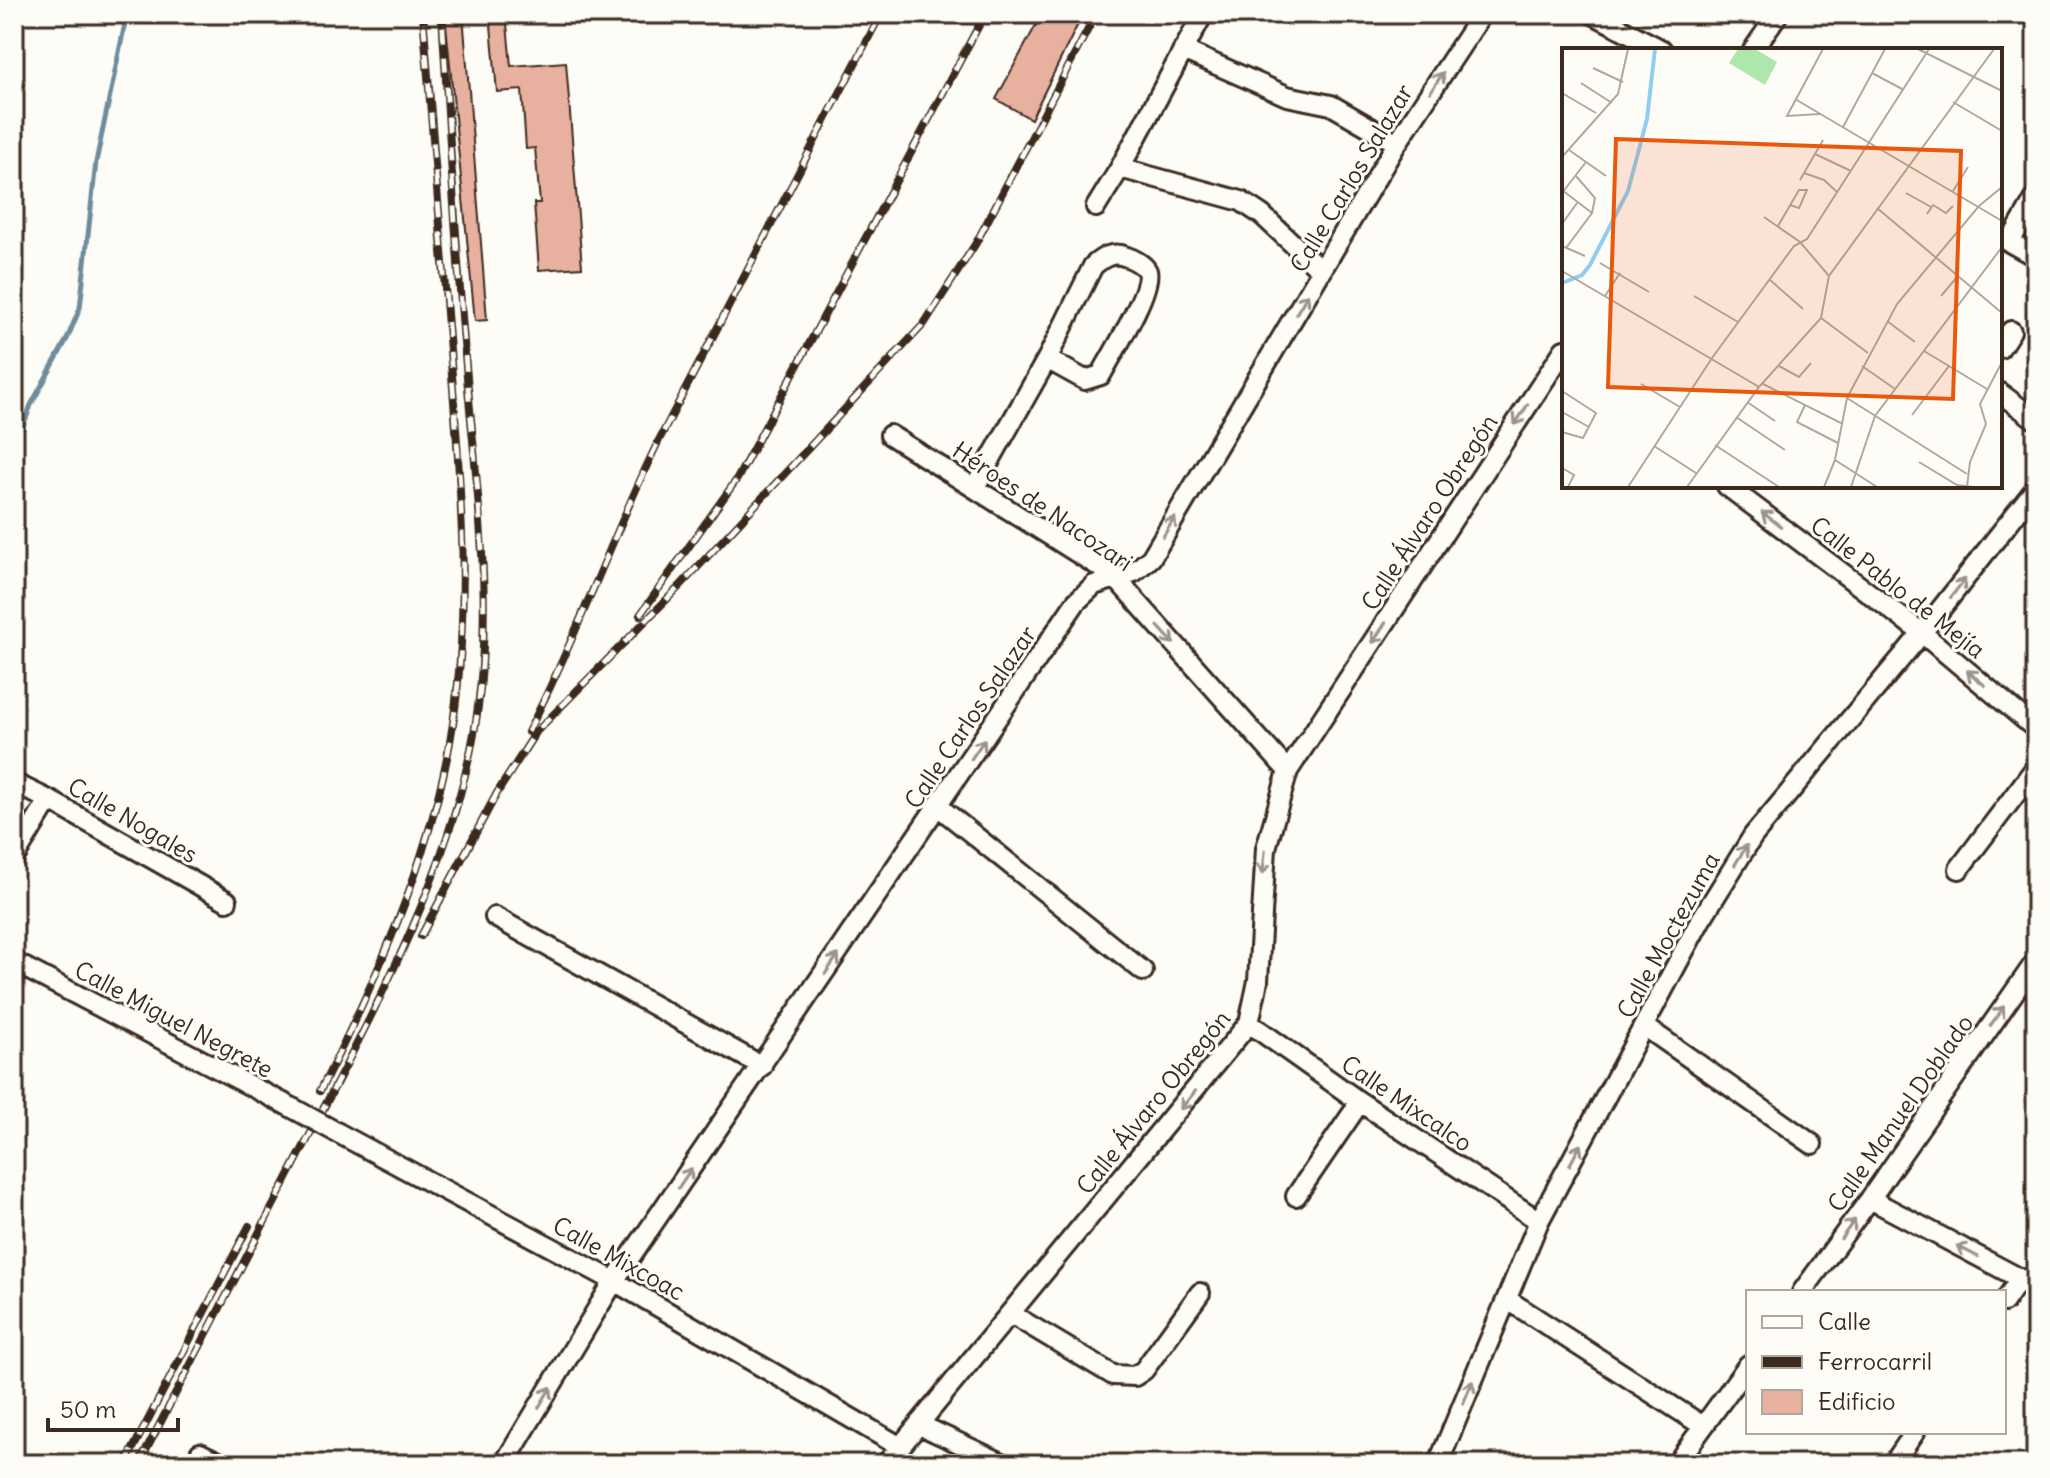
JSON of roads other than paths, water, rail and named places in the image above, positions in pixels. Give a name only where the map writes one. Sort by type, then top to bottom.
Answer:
[{"type":"street","points":[[1096,207],[1203,14]]},
{"type":"street","name":"Calle Carlos Salazar","points":[[504,1464],[614,1281],[1076,602],[1094,585],[1134,572],[1151,558],[1397,143],[1482,14]]},
{"type":"street","points":[[1593,14],[1658,48]]},
{"type":"street","points":[[1754,48],[1778,14]]},
{"type":"street","points":[[1183,50],[1287,96],[1331,105],[1397,143]]},
{"type":"street","points":[[1120,168],[1241,201],[1262,215],[1322,271]]},
{"type":"street","points":[[2036,197],[2005,240],[2036,257]]},
{"type":"street","points":[[975,487],[1047,359],[1093,266],[1103,257],[1115,254],[1126,256],[1145,267],[1148,275],[1144,291],[1101,375],[1085,380],[1047,359]]},
{"type":"street","points":[[2002,345],[2011,331]]},
{"type":"street","name":"Calle Álvaro Obregón","points":[[886,1464],[1249,1023],[1258,981],[1266,848],[1288,771],[1562,357]]},
{"type":"street","points":[[2002,394],[2036,420]]},
{"type":"street","name":"Héroes de Nacozari","points":[[890,435],[1114,576],[1288,771]]},
{"type":"street","name":"Calle Pablo de Mejía","points":[[1730,488],[1922,633],[2036,729]]},
{"type":"street","name":"Calle Moctezuma","points":[[1438,1464],[1539,1221],[1700,921],[1753,836],[1922,633],[2036,488]]},
{"type":"street","points":[[1959,869],[2036,767]]},
{"type":"street","name":"Calle Nogales","points":[[14,783],[227,901]]},
{"type":"street","points":[[14,858],[49,800]]},
{"type":"street","points":[[939,807],[1143,971]]},
{"type":"street","points":[[495,917],[762,1066]]},
{"type":"street","name":"Calle Manuel Doblado","points":[[1803,1290],[2036,961]]},
{"type":"street","name":"Calle Miguel Negrete","points":[[14,962],[312,1119]]},
{"type":"street","name":"Calle Mixcalco","points":[[1249,1023],[1360,1102],[1539,1221]]},
{"type":"street","points":[[1644,1026],[1812,1144]]},
{"type":"street","points":[[1296,1196],[1360,1102]]},
{"type":"street","name":"Calle Mixcoac","points":[[312,1119],[614,1281],[899,1446]]},
{"type":"street","points":[[1870,1199],[2028,1283],[2006,1300]]},
{"type":"street","points":[[1011,1314],[1113,1375],[1135,1376],[1144,1370],[1200,1293]]},
{"type":"street","points":[[1508,1300],[1703,1426]]},
{"type":"street","points":[[1676,1464],[1746,1368]]},
{"type":"street","points":[[920,1425],[1004,1464]]},
{"type":"street","points":[[1893,1464],[1914,1434]]},
{"type":"street","points":[[200,1453],[223,1464]]},
{"type":"waterway","points":[[14,450],[31,405],[80,308],[96,162],[127,14]]},
{"type":"railway","points":[[320,1091],[380,964],[414,877],[440,788],[457,695],[463,600],[461,505],[423,14]]},
{"type":"railway","points":[[139,1464],[385,987],[444,847],[471,749],[479,702],[484,606],[442,14]]},
{"type":"railway","points":[[528,732],[563,660],[659,440],[881,14]]},
{"type":"railway","points":[[640,615],[737,479],[985,14]]},
{"type":"railway","points":[[421,936],[497,793],[536,732],[681,585],[924,324],[976,243],[1096,14]]},
{"type":"railway","points":[[125,1464],[249,1226]]}]
